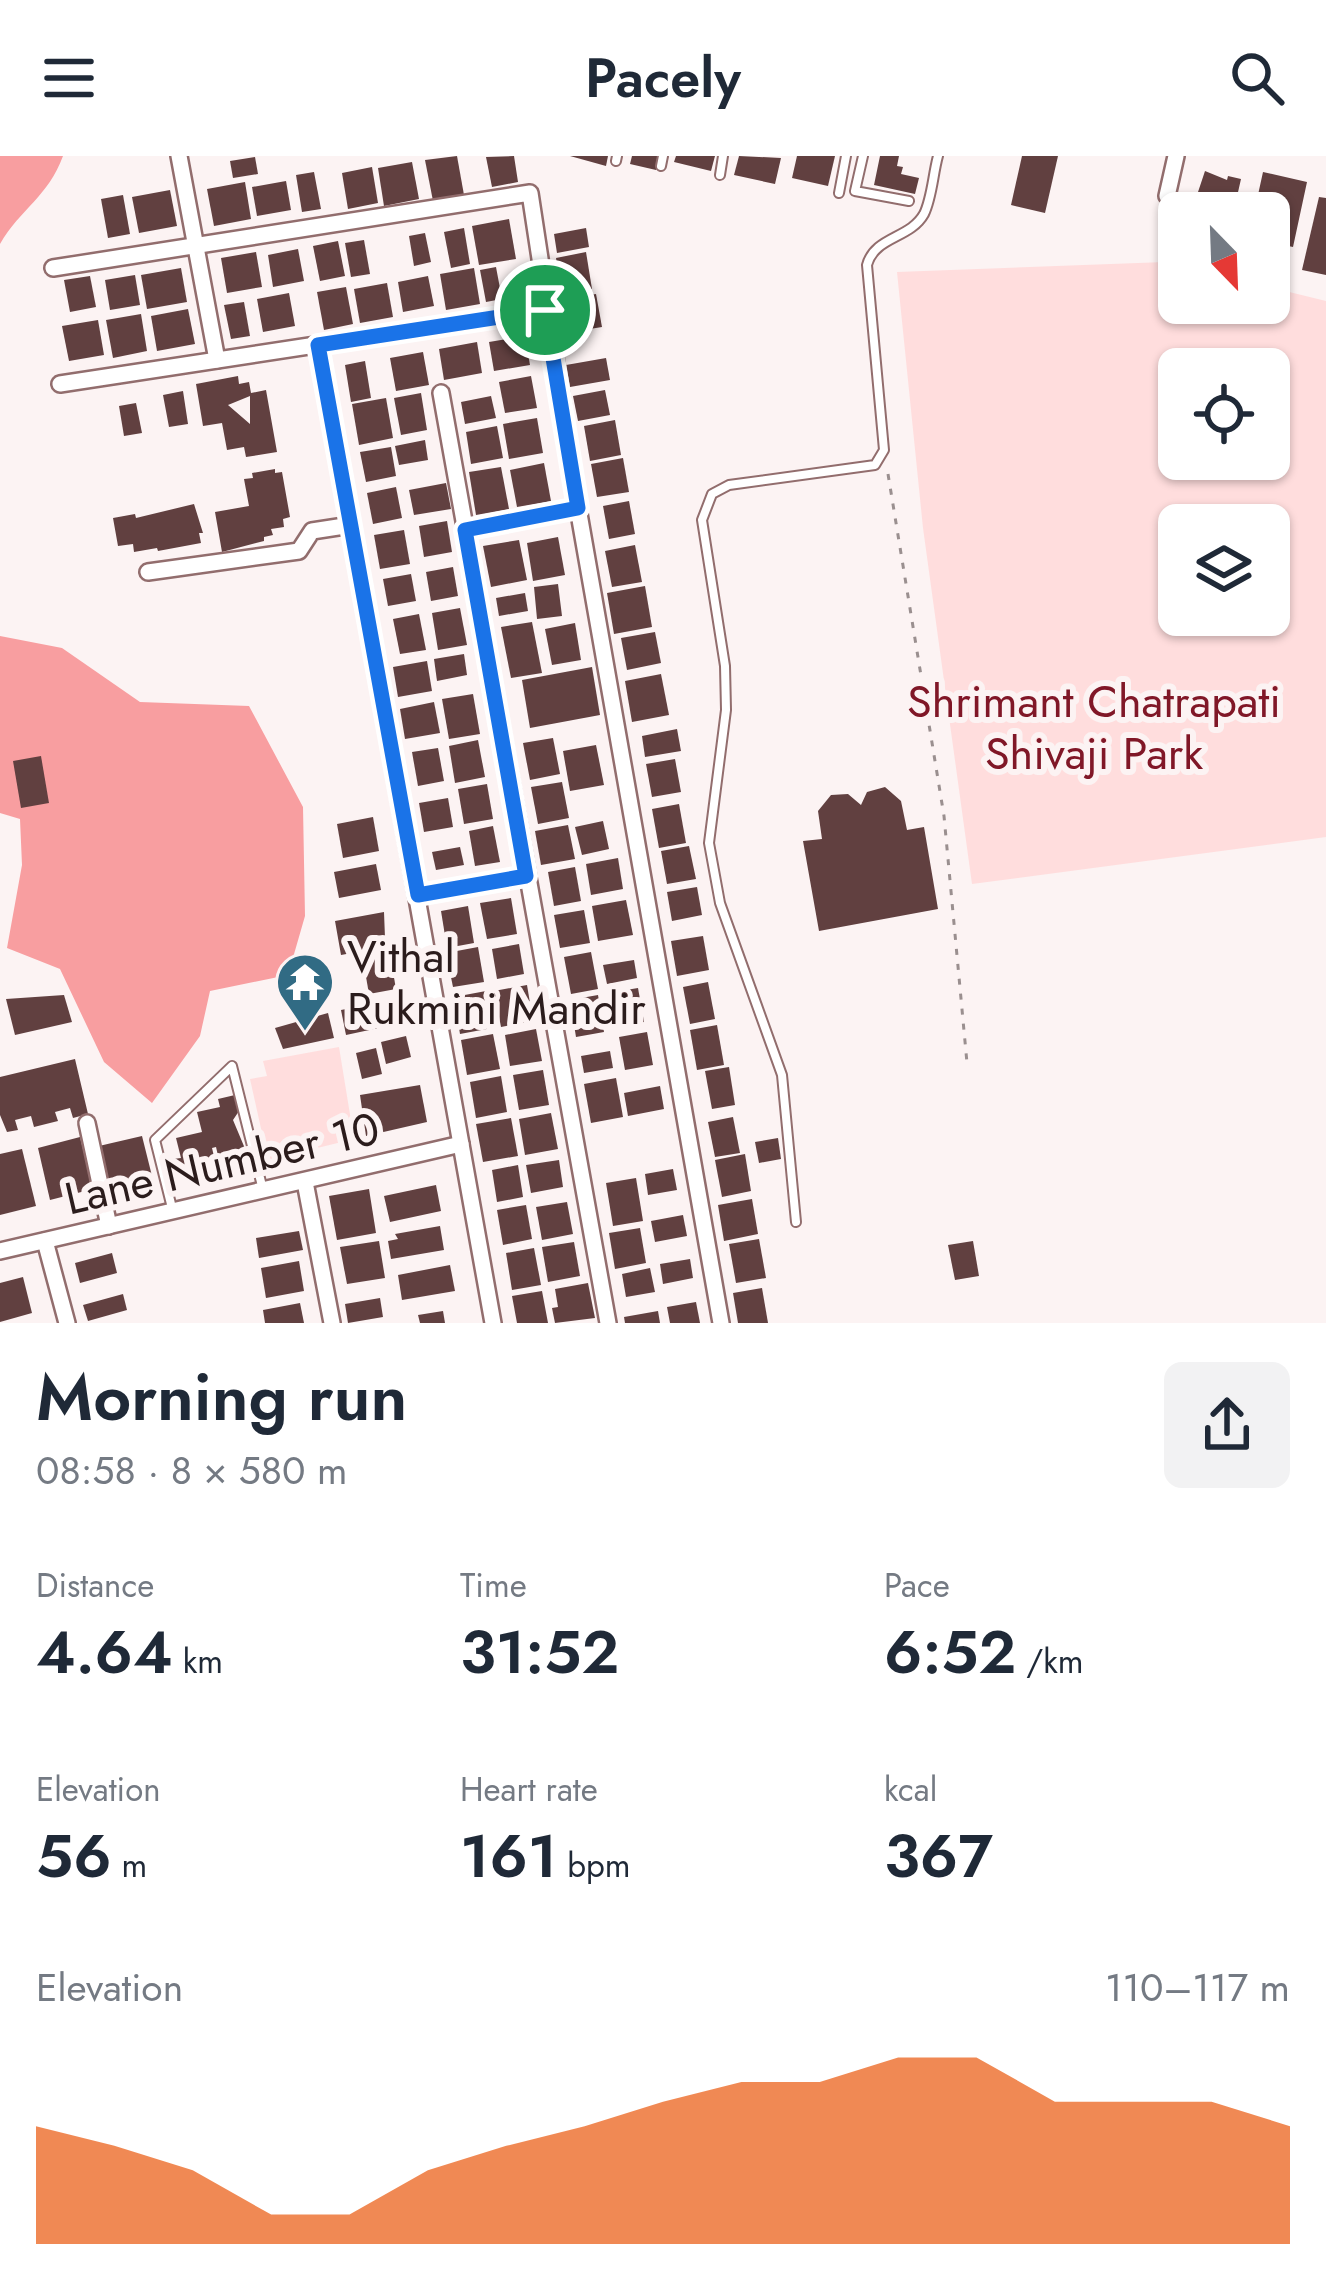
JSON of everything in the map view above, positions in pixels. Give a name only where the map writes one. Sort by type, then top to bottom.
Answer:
[{"type":"street","points":[[179,156],[218,360]]},
{"type":"street","points":[[1168,192],[1176,156]]},
{"type":"street","points":[[53,268],[530,193],[578,508],[721,1323]]},
{"type":"street","points":[[60,385],[545,310]]},
{"type":"street","points":[[318,345],[493,1323]]},
{"type":"street","points":[[441,393],[608,1323]]},
{"type":"street","points":[[465,530],[578,508]]},
{"type":"street","points":[[148,572],[299,551],[312,531],[351,525]]},
{"type":"street","points":[[418,895],[526,876]]},
{"type":"street","points":[[87,1123],[110,1226]]},
{"type":"street","name":"Lane Number 10","points":[[0,1251],[461,1144]]},
{"type":"street","points":[[305,1182],[332,1323]]},
{"type":"street","points":[[45,1241],[67,1323]]},
{"type":"lane","points":[[720,175],[723,156]]},
{"type":"lane","points":[[839,193],[846,156]]},
{"type":"lane","points":[[863,156],[855,191],[909,201]]},
{"type":"lane","points":[[796,1222],[782,1075],[735,948],[712,869],[709,843],[726,710],[702,520],[712,494],[729,485],[880,460],[883,442],[867,265],[877,246],[925,213],[938,156]]},
{"type":"lane","points":[[172,1212],[155,1140],[232,1066],[264,1191]]},
{"type":"path","points":[[883,442],[944,816],[967,1063]]},
{"type":"green space","name":"Shrimant Chatrapati Shivaji Park","points":[[1158,262],[1158,324],[1290,324],[1290,292],[1326,301],[1326,837],[972,884],[923,528],[897,272]]},
{"type":"green space","points":[[339,1047],[354,1139],[268,1160],[250,1079],[267,1076],[263,1061]]},
{"type":"shaded area","points":[[0,156],[63,156],[50,182],[0,244]]},
{"type":"shaded area","points":[[0,636],[62,648],[140,702],[249,706],[303,807],[305,916],[288,975],[210,991],[200,1036],[152,1103],[104,1062],[60,969],[7,948],[22,865],[20,819],[0,813]]},
{"type":"building","points":[[457,156],[464,195],[433,201],[425,160]]},
{"type":"building","points":[[514,156],[518,182],[492,187],[486,157]]},
{"type":"building","points":[[570,156],[608,156],[606,166]]},
{"type":"building","points":[[632,156],[659,156],[656,170],[630,164]]},
{"type":"building","points":[[676,156],[715,156],[711,171],[674,162]]},
{"type":"building","points":[[739,156],[781,158],[775,184],[734,175]]},
{"type":"building","points":[[797,156],[835,156],[828,186],[792,178]]},
{"type":"building","points":[[880,156],[899,156],[901,174],[919,178],[915,194],[874,185]]},
{"type":"building","points":[[1022,156],[1058,156],[1045,213],[1011,205]]},
{"type":"building","points":[[255,157],[258,174],[233,178],[230,161]]},
{"type":"building","points":[[412,162],[419,199],[384,206],[378,168]]},
{"type":"building","points":[[372,167],[378,203],[348,209],[342,173]]},
{"type":"building","points":[[1205,171],[1227,180],[1228,176],[1241,179],[1238,192],[1198,192]]},
{"type":"building","points":[[314,172],[321,209],[302,212],[296,175]]},
{"type":"building","points":[[1263,172],[1307,182],[1293,247],[1290,192],[1259,192]]},
{"type":"building","points":[[286,181],[291,210],[257,216],[252,187]]},
{"type":"building","points":[[245,182],[251,219],[214,226],[207,189]]},
{"type":"building","points":[[170,190],[177,226],[139,233],[132,197]]},
{"type":"building","points":[[123,195],[130,234],[108,238],[101,199]]},
{"type":"building","points":[[1319,197],[1326,198],[1326,275],[1302,270]]},
{"type":"building","points":[[509,219],[516,259],[479,265],[472,226]]},
{"type":"building","points":[[464,228],[470,264],[451,268],[444,232]]},
{"type":"building","points":[[586,228],[589,247],[557,253],[554,234]]},
{"type":"building","points":[[425,233],[431,262],[414,266],[409,236]]},
{"type":"building","points":[[364,240],[370,274],[351,277],[345,243]]},
{"type":"building","points":[[338,241],[345,276],[320,281],[313,246]]},
{"type":"building","points":[[298,249],[304,281],[273,287],[268,255]]},
{"type":"building","points":[[256,252],[262,287],[227,293],[221,258]]},
{"type":"building","points":[[586,252],[592,289],[562,294],[556,258]]},
{"type":"building","points":[[496,267],[502,299],[486,302],[480,270]]},
{"type":"building","points":[[181,268],[187,302],[147,309],[141,275]]},
{"type":"building","points":[[474,268],[480,304],[446,310],[440,274]]},
{"type":"building","points":[[135,275],[140,305],[110,310],[105,280]]},
{"type":"building","points":[[90,276],[96,307],[70,312],[64,280]]},
{"type":"building","points":[[428,276],[434,306],[403,312],[398,282]]},
{"type":"building","points":[[387,283],[393,317],[360,323],[354,289]]},
{"type":"building","points":[[346,287],[353,324],[324,330],[317,292]]},
{"type":"building","points":[[289,293],[295,326],[263,332],[257,299]]},
{"type":"building","points":[[596,294],[602,327],[571,332],[565,299]]},
{"type":"building","points":[[244,302],[250,336],[231,339],[224,305]]},
{"type":"building","points":[[188,309],[195,344],[157,351],[151,316]]},
{"type":"building","points":[[141,314],[147,351],[113,358],[106,320]]},
{"type":"building","points":[[98,320],[104,355],[69,361],[62,326]]},
{"type":"building","points":[[525,336],[530,365],[494,371],[489,342]]},
{"type":"building","points":[[477,342],[482,373],[444,380],[439,349]]},
{"type":"building","points":[[423,352],[429,385],[396,391],[390,358]]},
{"type":"building","points":[[606,358],[610,380],[570,387],[566,365]]},
{"type":"building","points":[[365,361],[371,398],[351,402],[345,365]]},
{"type":"building","points":[[238,376],[239,384],[249,382],[251,393],[266,390],[277,452],[246,457],[244,447],[227,450],[222,423],[203,426],[196,384]],"holes":[[[250,396],[250,424],[228,405]]]},
{"type":"building","points":[[531,376],[537,408],[505,413],[499,382]]},
{"type":"building","points":[[605,390],[610,415],[578,421],[573,396]]},
{"type":"building","points":[[183,391],[188,424],[169,427],[163,395]]},
{"type":"building","points":[[421,393],[427,430],[401,435],[394,398]]},
{"type":"building","points":[[491,396],[496,418],[465,424],[461,402]]},
{"type":"building","points":[[386,398],[393,438],[359,445],[352,404]]},
{"type":"building","points":[[136,403],[142,433],[124,436],[119,406]]},
{"type":"building","points":[[537,418],[543,453],[509,459],[503,424]]},
{"type":"building","points":[[615,420],[621,455],[590,461],[584,426]]},
{"type":"building","points":[[497,426],[503,458],[471,464],[466,432]]},
{"type":"building","points":[[425,440],[428,460],[399,465],[395,446]]},
{"type":"building","points":[[391,447],[396,476],[366,482],[360,452]]},
{"type":"building","points":[[623,458],[629,492],[597,497],[591,464]]},
{"type":"building","points":[[544,463],[551,501],[517,507],[510,470]]},
{"type":"building","points":[[501,467],[509,509],[476,515],[469,472]]},
{"type":"building","points":[[275,469],[275,473],[282,472],[290,517],[283,519],[284,527],[271,529],[273,535],[264,541],[222,552],[215,512],[249,506],[244,479]]},
{"type":"building","points":[[446,483],[451,509],[414,515],[409,490]]},
{"type":"building","points":[[396,487],[402,518],[373,524],[367,493]]},
{"type":"building","points":[[629,501],[635,534],[609,539],[603,506]]},
{"type":"building","points":[[194,504],[203,533],[199,533],[201,543],[134,552],[133,544],[118,546],[113,518],[135,514],[136,518]]},
{"type":"building","points":[[447,521],[452,552],[424,557],[419,526]]},
{"type":"building","points":[[404,530],[410,564],[380,569],[374,535]]},
{"type":"building","points":[[558,537],[565,575],[533,581],[527,543]]},
{"type":"building","points":[[519,540],[527,580],[491,587],[483,546]]},
{"type":"building","points":[[635,545],[642,582],[612,587],[605,551]]},
{"type":"building","points":[[453,567],[458,596],[431,601],[426,572]]},
{"type":"building","points":[[411,574],[416,601],[388,606],[383,579]]},
{"type":"building","points":[[558,584],[562,616],[537,619],[534,587]]},
{"type":"building","points":[[645,586],[652,627],[614,634],[607,593]]},
{"type":"building","points":[[525,593],[528,611],[499,616],[496,598]]},
{"type":"building","points":[[460,608],[467,645],[438,650],[432,613]]},
{"type":"building","points":[[419,614],[426,650],[400,654],[393,619]]},
{"type":"building","points":[[532,622],[542,673],[511,678],[501,627]]},
{"type":"building","points":[[575,623],[581,660],[552,665],[545,629]]},
{"type":"building","points":[[655,632],[661,663],[627,670],[621,638]]},
{"type":"building","points":[[464,654],[467,675],[437,681],[434,659]]},
{"type":"building","points":[[427,661],[432,691],[398,697],[393,667]]},
{"type":"building","points":[[592,667],[600,715],[530,728],[522,680]]},
{"type":"building","points":[[661,674],[669,715],[632,722],[625,681]]},
{"type":"building","points":[[473,694],[480,734],[449,739],[442,699]]},
{"type":"building","points":[[434,702],[440,733],[405,739],[400,709]]},
{"type":"building","points":[[677,729],[681,751],[645,757],[642,736]]},
{"type":"building","points":[[553,738],[560,774],[530,780],[523,743]]},
{"type":"building","points":[[478,740],[485,777],[455,783],[449,746]]},
{"type":"building","points":[[596,745],[604,785],[570,791],[563,751]]},
{"type":"building","points":[[438,748],[444,781],[418,786],[412,752]]},
{"type":"building","points":[[41,756],[49,803],[21,808],[13,761]]},
{"type":"building","points":[[675,759],[681,792],[652,797],[646,764]]},
{"type":"building","points":[[562,782],[569,818],[538,824],[531,787]]},
{"type":"building","points":[[487,784],[493,819],[464,824],[458,789]]},
{"type":"building","points":[[885,787],[901,801],[907,830],[924,827],[938,909],[819,931],[803,841],[822,839],[818,811],[831,795],[848,794],[861,805],[867,792]]},
{"type":"building","points":[[448,798],[453,827],[424,832],[419,803]]},
{"type":"building","points":[[679,804],[686,843],[659,848],[652,809]]},
{"type":"building","points":[[373,817],[379,851],[343,858],[337,824]]},
{"type":"building","points":[[603,821],[609,849],[582,855],[575,827]]},
{"type":"building","points":[[568,825],[575,859],[541,865],[535,831]]},
{"type":"building","points":[[493,826],[500,862],[475,866],[469,831]]},
{"type":"building","points":[[689,846],[696,879],[667,884],[661,851]]},
{"type":"building","points":[[460,847],[464,865],[436,870],[432,852]]},
{"type":"building","points":[[618,858],[623,889],[591,895],[586,864]]},
{"type":"building","points":[[376,864],[381,890],[339,898],[334,872]]},
{"type":"building","points":[[575,867],[581,901],[554,906],[548,872]]},
{"type":"building","points":[[697,887],[702,915],[672,921],[667,892]]},
{"type":"building","points":[[511,898],[517,934],[487,939],[480,903]]},
{"type":"building","points":[[626,900],[633,935],[598,941],[592,906]]},
{"type":"building","points":[[468,906],[474,943],[447,948],[441,911]]},
{"type":"building","points":[[584,910],[590,943],[560,948],[554,915]]},
{"type":"building","points":[[384,912],[385,938],[377,939],[379,948],[341,955],[335,921]]},
{"type":"building","points":[[703,936],[709,970],[677,976],[671,941]]},
{"type":"building","points":[[519,944],[524,974],[497,979],[492,949]]},
{"type":"building","points":[[478,947],[484,982],[453,987],[446,953]]},
{"type":"building","points":[[389,949],[396,989],[369,994],[362,954]]},
{"type":"building","points":[[591,952],[598,989],[571,994],[564,957]]},
{"type":"building","points":[[634,960],[637,978],[607,984],[603,965]]},
{"type":"building","points":[[708,982],[715,1019],[690,1024],[683,987]]},
{"type":"building","points":[[527,985],[533,1021],[501,1027],[494,991]]},
{"type":"building","points":[[638,988],[644,1022],[614,1027],[608,993]]},
{"type":"building","points":[[486,991],[492,1028],[460,1034],[454,997]]},
{"type":"building","points":[[64,995],[72,1022],[15,1035],[6,999]]},
{"type":"building","points":[[598,995],[604,1032],[576,1037],[570,1000]]},
{"type":"building","points":[[397,999],[402,1023],[346,1035],[341,1010]]},
{"type":"building","name":"Vithal Rukmini Mandir","points":[[328,1013],[334,1038],[283,1049],[275,1028]]},
{"type":"building","points":[[717,1025],[724,1065],[697,1070],[690,1030]]},
{"type":"building","points":[[536,1029],[542,1061],[510,1066],[505,1035]]},
{"type":"building","points":[[647,1032],[653,1065],[625,1070],[619,1037]]},
{"type":"building","points":[[493,1034],[500,1069],[467,1075],[461,1040]]},
{"type":"building","points":[[406,1036],[411,1057],[386,1064],[381,1042]]},
{"type":"building","points":[[376,1048],[382,1074],[362,1079],[356,1053]]},
{"type":"building","points":[[610,1051],[613,1068],[584,1073],[581,1056]]},
{"type":"building","points":[[75,1059],[88,1114],[73,1118],[70,1108],[55,1112],[58,1121],[34,1127],[31,1116],[15,1120],[18,1130],[7,1132],[0,1115],[0,1077]]},
{"type":"building","points":[[729,1067],[735,1105],[712,1109],[705,1071]]},
{"type":"building","points":[[543,1070],[549,1105],[519,1110],[513,1075]]},
{"type":"building","points":[[501,1076],[507,1112],[476,1118],[470,1082]]},
{"type":"building","points":[[616,1078],[623,1117],[591,1123],[584,1084]]},
{"type":"building","points":[[420,1085],[427,1122],[366,1136],[360,1095]]},
{"type":"building","points":[[660,1086],[664,1109],[628,1116],[624,1093]]},
{"type":"building","points":[[235,1095],[239,1111],[233,1120],[246,1151],[237,1153],[239,1164],[220,1164],[216,1147],[212,1148],[217,1169],[197,1166],[177,1175],[173,1159],[181,1158],[176,1138],[202,1132],[197,1112],[220,1107],[218,1099]]},
{"type":"building","points":[[551,1113],[558,1149],[525,1155],[519,1119]]},
{"type":"building","points":[[733,1117],[740,1153],[715,1157],[708,1122]]},
{"type":"building","points":[[511,1118],[518,1156],[483,1162],[476,1124]]},
{"type":"building","points":[[142,1136],[154,1184],[111,1195],[99,1146]]},
{"type":"building","points":[[80,1137],[93,1189],[50,1200],[38,1148]]},
{"type":"building","points":[[778,1138],[781,1159],[759,1163],[755,1142]]},
{"type":"building","points":[[22,1149],[36,1206],[0,1215],[0,1154]]},
{"type":"building","points":[[745,1154],[751,1191],[722,1197],[715,1160]]},
{"type":"building","points":[[559,1160],[563,1187],[531,1193],[526,1165]]},
{"type":"building","points":[[518,1165],[523,1197],[497,1202],[492,1170]]},
{"type":"building","points":[[673,1169],[677,1190],[648,1195],[645,1174]]},
{"type":"building","points":[[636,1178],[643,1221],[613,1226],[606,1183]]},
{"type":"building","points":[[436,1185],[441,1211],[390,1222],[384,1196]]},
{"type":"building","points":[[369,1189],[376,1233],[337,1240],[329,1196]]},
{"type":"building","points":[[752,1199],[758,1234],[724,1241],[718,1205]]},
{"type":"building","points":[[567,1202],[573,1234],[542,1240],[536,1207]]},
{"type":"building","points":[[526,1205],[532,1239],[503,1245],[497,1210]]},
{"type":"building","points":[[683,1215],[687,1236],[655,1242],[651,1221]]},
{"type":"building","points":[[440,1226],[444,1250],[391,1259],[388,1241],[398,1239],[395,1234]]},
{"type":"building","points":[[640,1228],[646,1263],[615,1269],[609,1233]]},
{"type":"building","points":[[299,1231],[303,1250],[259,1258],[256,1238]]},
{"type":"building","points":[[759,1239],[766,1278],[736,1283],[729,1244]]},
{"type":"building","points":[[379,1241],[385,1278],[347,1284],[340,1247]]},
{"type":"building","points":[[973,1241],[979,1276],[955,1280],[948,1245]]},
{"type":"building","points":[[574,1242],[580,1276],[548,1282],[542,1247]]},
{"type":"building","points":[[534,1248],[541,1285],[512,1290],[506,1253]]},
{"type":"building","points":[[112,1253],[117,1273],[80,1283],[75,1263]]},
{"type":"building","points":[[690,1259],[693,1278],[663,1284],[660,1264]]},
{"type":"building","points":[[299,1261],[304,1291],[266,1298],[261,1268]]},
{"type":"building","points":[[450,1265],[455,1291],[402,1300],[398,1275]]},
{"type":"building","points":[[650,1268],[655,1292],[626,1297],[622,1274]]},
{"type":"building","points":[[23,1277],[32,1313],[0,1322],[0,1283]]},
{"type":"building","points":[[588,1283],[595,1318],[555,1323],[555,1289]]},
{"type":"building","points":[[762,1288],[768,1323],[738,1323],[733,1293]]},
{"type":"building","points":[[542,1291],[548,1323],[517,1323],[512,1296]]},
{"type":"building","points":[[123,1294],[127,1310],[88,1321],[83,1305]]},
{"type":"building","points":[[380,1298],[383,1317],[348,1323],[345,1304]]},
{"type":"building","points":[[696,1302],[700,1323],[670,1323],[667,1307]]},
{"type":"building","points":[[300,1303],[304,1323],[265,1323],[263,1310]]},
{"type":"building","points":[[443,1311],[445,1323],[420,1323],[418,1315]]},
{"type":"building","points":[[658,1311],[660,1323],[625,1323],[624,1317]]},
{"type":"place","name":"Vithal Rukmini Mandir","points":[[305,1033]]},
{"type":"route","points":[[545,310],[578,508],[465,530],[526,876],[418,895],[318,345],[545,310]]}]
